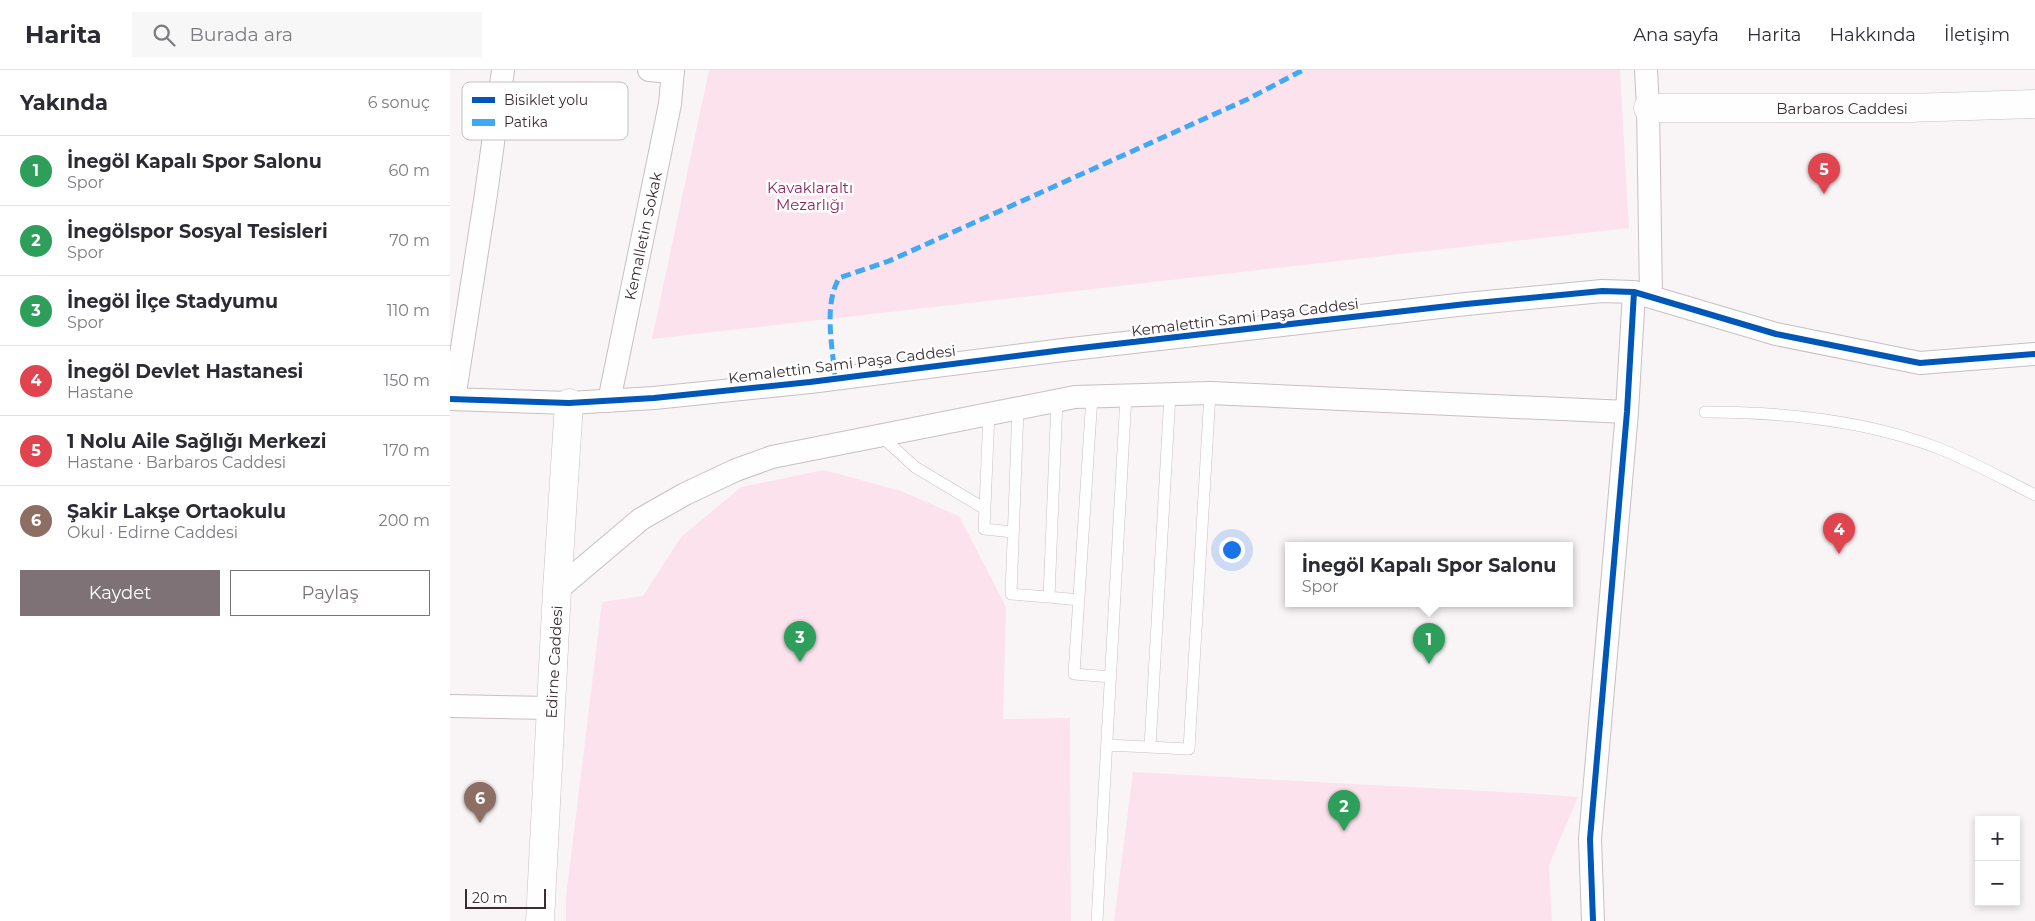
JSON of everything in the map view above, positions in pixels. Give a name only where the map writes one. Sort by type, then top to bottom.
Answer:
[{"type":"street","points":[[649,70],[673,71]]},
{"type":"street","points":[[1593,921],[1590,839],[1627,412],[1643,294],[1648,108],[1646,70]]},
{"type":"street","name":"Kemalletin Sokak","points":[[609,401],[670,104],[673,71]]},
{"type":"street","name":"Barbaros Caddesi","points":[[1648,108],[1909,108],[2035,104]]},
{"type":"street","points":[[452,399],[493,140]]},
{"type":"street","name":"Kemalettin Sami Paşa Caddesi","points":[[452,399],[569,403],[609,401],[810,382],[1054,352],[1602,291],[1643,294],[1776,334],[1920,363],[2035,354]]},
{"type":"street","points":[[557,590],[641,519],[685,494],[736,470],[772,458],[1057,400],[1092,396],[1210,393],[1627,412]]},
{"type":"street","name":"Edirne Caddesi","points":[[540,921],[557,590],[569,403]]},
{"type":"street","points":[[450,706],[552,708]]},
{"type":"lane","points":[[1107,745],[1189,749],[1210,393]]},
{"type":"lane","points":[[1150,747],[1170,394]]},
{"type":"lane","points":[[1097,921],[1126,395]]},
{"type":"lane","points":[[1092,396],[1074,674],[1110,676]]},
{"type":"lane","points":[[1048,596],[1057,400]]},
{"type":"lane","points":[[1018,408],[1011,594],[1079,600]]},
{"type":"lane","points":[[1705,412],[1750,412],[1794,416],[1838,422],[1888,434],[1938,448],[2035,495]]},
{"type":"lane","points":[[989,414],[984,530],[1013,532]]},
{"type":"lane","points":[[881,436],[915,468],[985,509]]},
{"type":"green space","name":"Kavaklaraltı Mezarlığı","points":[[709,70],[1620,70],[1629,228],[652,339]]},
{"type":"green space","points":[[824,470],[901,491],[959,516],[1006,607],[1003,719],[1070,718],[1071,921],[566,921],[566,897],[602,602],[643,596],[681,537],[741,487]]},
{"type":"green space","points":[[1133,772],[1578,797],[1549,865],[1552,921],[1114,921]]},
{"type":"marked path","points":[[835,379],[830,314],[834,289],[839,278],[889,261],[1248,99],[1303,70]]},
{"type":"cycle path","points":[[450,399],[569,403],[654,398],[810,382],[1063,350],[1466,304],[1602,291],[1634,292],[1776,334],[1920,363],[2035,354]]},
{"type":"cycle path","points":[[1593,921],[1590,839],[1627,412],[1634,292]]},
{"type":"place","name":"1 Nolu Aile Sağlığı Merkezi","points":[[1824,194]]},
{"type":"place","name":"İnegöl Devlet Hastanesi","points":[[1839,554]]},
{"type":"place","name":"İnegöl İlçe Stadyumu","points":[[800,662]]},
{"type":"place","name":"İnegöl Kapalı Spor Salonu","points":[[1429,664]]},
{"type":"place","name":"Şakir Lakşe Ortaokulu","points":[[480,823]]},
{"type":"place","name":"İnegölspor Sosyal Tesisleri","points":[[1344,831]]}]
